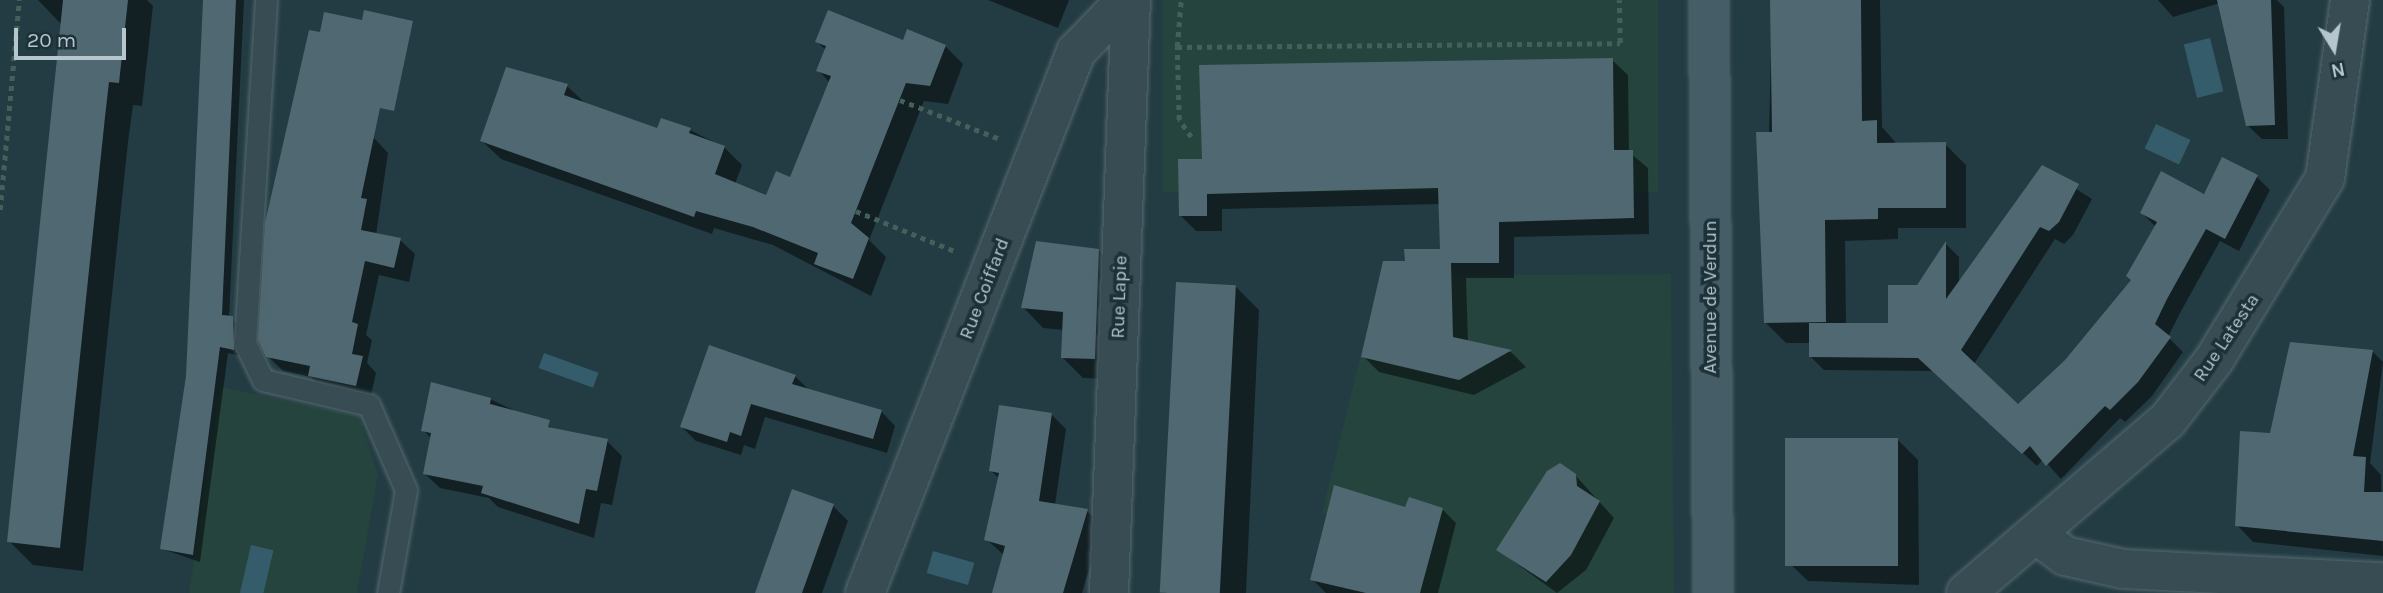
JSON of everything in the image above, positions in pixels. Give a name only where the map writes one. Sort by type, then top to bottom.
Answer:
[{"type":"street","name":"Rue Coiffard","points":[[865,593],[1076,52],[1128,0]]},
{"type":"street","name":"Rue Lapie","points":[[1109,593],[1128,0]]},
{"type":"street","name":"Avenue de Verdun","points":[[1709,0],[1713,593]]},
{"type":"street","name":"Rue Latesta","points":[[1966,593],[2167,421],[2291,239],[2325,178],[2350,0]]},
{"type":"street","points":[[2036,534],[2065,556],[2123,569],[2383,582]]},
{"type":"lane","points":[[266,0],[245,343],[262,380],[369,405],[405,489],[388,593]]},
{"type":"path","points":[[0,210],[19,0]]},
{"type":"path","points":[[1181,0],[1177,47],[1179,120],[1191,137]]},
{"type":"path","points":[[1177,47],[1620,43],[1619,0]]},
{"type":"path","points":[[900,100],[1036,155]]},
{"type":"path","points":[[856,211],[993,267]]},
{"type":"green space","points":[[1163,0],[1658,0],[1658,192],[1163,192]]},
{"type":"green space","points":[[1671,274],[1674,593],[1421,593],[1431,547],[1322,513],[1380,276]]},
{"type":"green space","points":[[221,387],[359,416],[378,474],[357,593],[189,593]]},
{"type":"water","points":[[2210,38],[2223,91],[2197,98],[2184,45]]},
{"type":"water","points":[[2156,124],[2190,140],[2179,165],[2145,148]]},
{"type":"water","points":[[544,353],[599,373],[593,388],[539,368]]},
{"type":"water","points":[[251,545],[273,550],[264,593],[240,593]]},
{"type":"water","points":[[933,551],[974,563],[968,585],[927,573]]},
{"type":"building","points":[[63,0],[128,0],[119,83],[109,82],[60,548],[7,542]]},
{"type":"building","points":[[203,0],[236,0],[222,315],[233,316],[234,350],[220,347],[193,555],[160,549],[186,376]]},
{"type":"building","points":[[1770,0],[1861,0],[1862,121],[1877,120],[1877,143],[1946,142],[1946,208],[1878,208],[1878,219],[1825,220],[1826,322],[1764,323],[1756,132],[1772,132]]},
{"type":"building","points":[[2217,0],[2271,0],[2275,125],[2246,126]]},
{"type":"building","points":[[364,10],[413,21],[394,111],[380,108],[361,198],[367,199],[361,230],[401,238],[394,268],[365,261],[352,322],[358,324],[352,354],[363,356],[356,386],[308,376],[310,366],[266,357],[258,340],[265,223],[309,30],[320,32],[324,12],[362,20]]},
{"type":"building","points":[[828,10],[903,40],[907,29],[946,45],[930,86],[906,83],[851,223],[869,238],[853,279],[814,264],[818,253],[753,227],[696,211],[694,217],[480,141],[506,67],[568,84],[564,95],[657,128],[661,118],[691,128],[689,133],[725,146],[715,174],[766,195],[776,171],[790,177],[831,76],[816,71],[826,46],[815,42]]},
{"type":"building","points":[[1613,58],[1614,150],[1633,150],[1634,218],[1499,222],[1499,263],[1451,263],[1453,337],[1512,350],[1459,380],[1361,357],[1383,261],[1405,261],[1404,249],[1440,249],[1438,188],[1207,194],[1207,216],[1179,216],[1178,159],[1202,159],[1199,65]]},
{"type":"building","points":[[2222,157],[2258,175],[2225,239],[2206,229],[2167,299],[2155,324],[2171,337],[2138,382],[2110,410],[2105,406],[2046,466],[2030,446],[2022,454],[1918,358],[1809,357],[1809,323],[1888,323],[1888,285],[1917,285],[1946,241],[1946,299],[2042,165],[2079,184],[2059,222],[2049,231],[2040,227],[1961,350],[2018,404],[2065,360],[2131,280],[2126,276],[2157,222],[2140,213],[2161,171],[2204,194]]},
{"type":"building","points":[[1036,241],[1099,249],[1095,359],[1061,358],[1063,312],[1021,308]]},
{"type":"building","points":[[1176,282],[1236,285],[1220,593],[1160,593]]},
{"type":"building","points":[[2290,342],[2373,350],[2353,456],[2366,457],[2364,492],[2383,492],[2383,541],[2235,526],[2240,431],[2270,433]]},
{"type":"building","points":[[709,345],[796,375],[792,384],[882,410],[873,439],[751,404],[741,436],[730,432],[727,442],[680,427]]},
{"type":"building","points":[[431,382],[491,398],[490,404],[550,420],[548,427],[608,439],[597,491],[586,489],[579,524],[481,493],[483,486],[423,474],[431,433],[421,431]]},
{"type":"building","points":[[999,405],[1052,413],[1039,501],[1088,509],[1063,593],[992,593],[1005,546],[984,540],[999,473],[989,471]]},
{"type":"building","points":[[1785,438],[1898,438],[1898,566],[1785,566]]},
{"type":"building","points":[[1560,463],[1576,474],[1577,486],[1600,501],[1571,555],[1546,582],[1496,550],[1547,471]]},
{"type":"building","points":[[1334,485],[1405,507],[1409,497],[1443,508],[1420,593],[1366,593],[1310,580]]},
{"type":"building","points":[[792,489],[834,504],[802,593],[755,593]]}]
